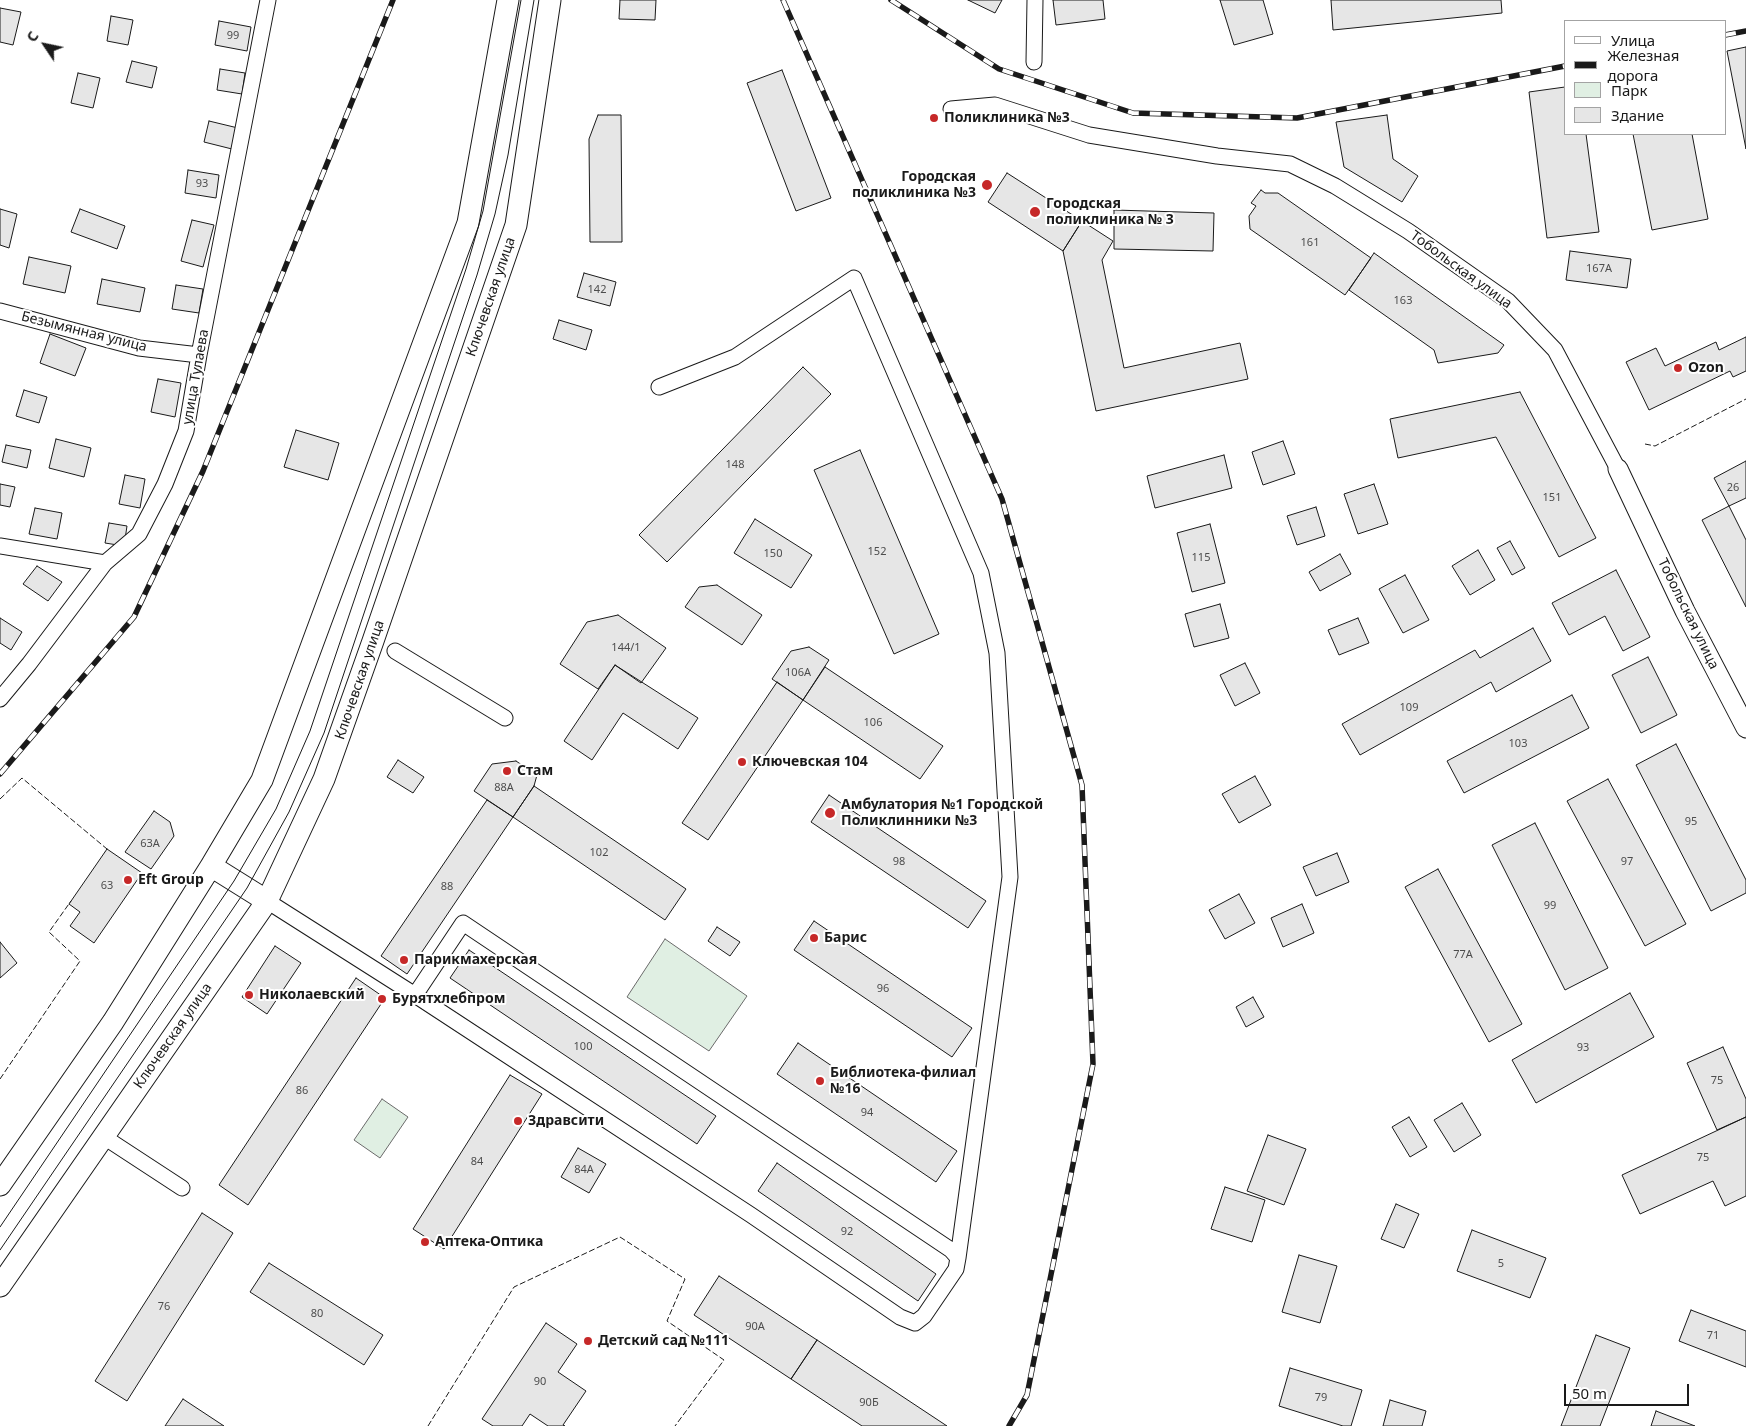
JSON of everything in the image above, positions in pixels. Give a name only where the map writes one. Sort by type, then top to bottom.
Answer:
[{"type":"main road","points":[[0,1185],[113,1022],[211,866],[262,780],[468,224],[508,0]]},
{"type":"main road","name":"Ключевская улица","points":[[0,1286],[266,900],[324,779],[516,225],[550,0]]},
{"type":"main road","points":[[211,866],[266,900]]},
{"type":"street","name":"улица Тулаева","points":[[0,699],[29,664],[105,563],[139,534],[165,484],[186,431],[268,0]]},
{"type":"street","points":[[1034,62],[1035,0]]},
{"type":"street","name":"Тобольская улица","points":[[951,109],[996,106],[1089,135],[1217,156],[1290,164],[1335,186],[1408,231],[1508,302],[1555,350],[1645,523],[1684,611],[1746,728]]},
{"type":"street","points":[[266,900],[751,1215],[900,1317],[915,1323],[924,1316],[956,1268],[958,1258],[1010,877],[997,653],[981,572],[854,278],[735,357],[659,387]]},
{"type":"street","name":"Безымянная улица","points":[[0,311],[139,348],[199,355]]},
{"type":"street","points":[[0,546],[105,563]]},
{"type":"street","points":[[396,652],[505,718]]},
{"type":"street","points":[[415,995],[463,923],[951,1250],[958,1258]]},
{"type":"street","points":[[104,1136],[182,1188]]},
{"type":"green space","points":[[665,939],[747,996],[709,1051],[627,997]]},
{"type":"green space","points":[[382,1099],[408,1117],[380,1158],[354,1140]]},
{"type":"building","points":[[620,0],[656,0],[655,20],[619,19]]},
{"type":"building","points":[[968,0],[1002,0],[995,13]]},
{"type":"building","points":[[1053,0],[1103,0],[1105,19],[1056,25]]},
{"type":"building","points":[[1220,0],[1263,0],[1273,34],[1234,45]]},
{"type":"building","points":[[1331,0],[1501,0],[1502,13],[1333,30]]},
{"type":"building","points":[[0,8],[21,12],[13,45],[0,42]]},
{"type":"building","points":[[111,16],[133,20],[128,45],[107,41]]},
{"type":"building","points":[[219,21],[251,27],[247,51],[215,45]]},
{"type":"building","points":[[1746,47],[1746,149],[1727,51]]},
{"type":"building","points":[[132,61],[157,67],[152,88],[126,82]]},
{"type":"building","points":[[220,69],[245,73],[242,94],[217,90]]},
{"type":"building","points":[[782,70],[831,198],[796,211],[747,83]]},
{"type":"building","points":[[78,73],[100,78],[93,108],[71,103]]},
{"type":"building","points":[[1564,87],[1564,135],[1586,135],[1599,232],[1547,238],[1529,92]]},
{"type":"building","points":[[598,115],[621,115],[622,242],[590,242],[589,139]]},
{"type":"building","points":[[1387,115],[1393,159],[1418,176],[1402,202],[1344,167],[1336,122]]},
{"type":"building","points":[[209,121],[238,128],[232,149],[204,142]]},
{"type":"building","points":[[1633,135],[1692,135],[1708,219],[1652,230]]},
{"type":"building","points":[[188,170],[219,175],[216,198],[185,193]]},
{"type":"building","name":"Городская поликлиника № 3","points":[[1007,173],[1082,221],[1063,251],[988,202]]},
{"type":"building","points":[[1261,190],[1265,193],[1278,193],[1371,258],[1345,295],[1250,229],[1249,216],[1256,206],[1251,203]]},
{"type":"building","points":[[0,209],[17,214],[9,248],[0,245]]},
{"type":"building","points":[[80,209],[125,226],[117,249],[71,232]]},
{"type":"building","points":[[1114,210],[1214,213],[1213,251],[1114,249]]},
{"type":"building","points":[[192,220],[214,225],[203,267],[181,261]]},
{"type":"building","points":[[1082,221],[1113,241],[1102,260],[1124,368],[1240,343],[1248,379],[1096,411],[1063,251]]},
{"type":"building","points":[[1570,251],[1631,259],[1627,288],[1566,280]]},
{"type":"building","points":[[1374,253],[1504,345],[1498,353],[1438,363],[1434,350],[1349,290]]},
{"type":"building","points":[[29,257],[71,266],[65,293],[23,284]]},
{"type":"building","points":[[584,273],[616,282],[610,306],[577,297]]},
{"type":"building","points":[[102,279],[145,288],[140,312],[97,304]]},
{"type":"building","points":[[176,285],[203,289],[199,313],[172,309]]},
{"type":"building","points":[[559,320],[592,330],[586,350],[553,339]]},
{"type":"building","points":[[50,334],[86,348],[75,376],[40,363]]},
{"type":"building","points":[[1746,337],[1746,371],[1733,377],[1730,371],[1649,410],[1626,362],[1656,348],[1665,366],[1716,342],[1719,350]]},
{"type":"building","points":[[803,367],[831,394],[667,562],[639,535]]},
{"type":"building","points":[[158,379],[181,383],[175,417],[151,412]]},
{"type":"building","points":[[24,390],[47,397],[39,423],[16,416]]},
{"type":"building","points":[[1520,392],[1596,538],[1559,557],[1496,437],[1398,458],[1390,419]]},
{"type":"building","points":[[296,430],[339,443],[328,480],[284,467]]},
{"type":"building","points":[[56,439],[91,448],[84,477],[49,468]]},
{"type":"building","points":[[1283,441],[1295,474],[1263,485],[1252,452]]},
{"type":"building","points":[[6,445],[31,450],[27,468],[2,462]]},
{"type":"building","points":[[860,450],[939,634],[894,654],[814,470]]},
{"type":"building","points":[[1224,455],[1232,488],[1155,508],[1147,476]]},
{"type":"building","points":[[1746,461],[1746,498],[1729,506],[1714,478]]},
{"type":"building","points":[[125,475],[145,479],[140,508],[119,504]]},
{"type":"building","points":[[0,484],[15,487],[10,507],[0,505]]},
{"type":"building","points":[[1374,484],[1388,524],[1358,534],[1344,494]]},
{"type":"building","points":[[1729,506],[1746,540],[1746,607],[1702,520]]},
{"type":"building","points":[[1316,507],[1325,536],[1297,545],[1287,516]]},
{"type":"building","points":[[35,508],[62,513],[57,539],[29,534]]},
{"type":"building","points":[[755,519],[812,555],[791,588],[734,553]]},
{"type":"building","points":[[109,523],[127,526],[124,546],[105,543]]},
{"type":"building","points":[[1210,524],[1225,583],[1192,592],[1177,533]]},
{"type":"building","points":[[1510,541],[1525,568],[1512,575],[1497,548]]},
{"type":"building","points":[[1478,550],[1495,580],[1470,595],[1452,566]]},
{"type":"building","points":[[1340,554],[1351,574],[1320,591],[1309,572]]},
{"type":"building","points":[[37,566],[62,582],[48,601],[23,584]]},
{"type":"building","points":[[1616,570],[1650,637],[1623,651],[1605,616],[1569,635],[1552,603]]},
{"type":"building","points":[[1405,575],[1429,620],[1403,633],[1379,589]]},
{"type":"building","points":[[717,585],[762,615],[742,645],[685,607],[699,587]]},
{"type":"building","points":[[1220,604],[1229,638],[1194,647],[1185,614]]},
{"type":"building","points":[[618,615],[666,648],[641,683],[615,665],[598,689],[560,664],[587,622]]},
{"type":"building","points":[[0,618],[22,632],[11,650],[0,643]]},
{"type":"building","points":[[1358,618],[1369,643],[1339,655],[1328,630]]},
{"type":"building","points":[[1533,628],[1551,661],[1496,692],[1491,682],[1360,755],[1342,724],[1475,650],[1480,658]]},
{"type":"building","points":[[809,647],[829,660],[803,700],[772,679],[791,651]]},
{"type":"building","points":[[1648,657],[1677,715],[1641,733],[1612,675]]},
{"type":"building","points":[[1245,663],[1260,693],[1235,706],[1220,675]]},
{"type":"building","points":[[615,665],[698,718],[678,749],[623,713],[592,760],[564,741]]},
{"type":"building","points":[[825,667],[943,746],[920,779],[803,700]]},
{"type":"building","name":"Ключевская 104","points":[[777,682],[803,700],[708,840],[682,823]]},
{"type":"building","points":[[1572,695],[1589,728],[1464,793],[1447,761]]},
{"type":"building","points":[[1676,744],[1746,880],[1746,893],[1711,911],[1636,765]]},
{"type":"building","points":[[398,760],[424,777],[413,793],[387,777]]},
{"type":"building","points":[[516,761],[537,775],[534,786],[513,817],[474,791],[492,764]]},
{"type":"building","points":[[1255,776],[1271,805],[1239,823],[1222,794]]},
{"type":"building","points":[[1608,779],[1686,924],[1645,946],[1567,801]]},
{"type":"building","points":[[534,786],[686,889],[665,920],[513,817]]},
{"type":"building","points":[[829,795],[986,901],[968,928],[811,822]]},
{"type":"building","points":[[487,800],[513,817],[407,974],[381,956]]},
{"type":"building","points":[[154,811],[170,822],[174,836],[151,869],[125,852]]},
{"type":"building","points":[[1535,823],[1608,968],[1565,990],[1492,845]]},
{"type":"building","points":[[107,849],[142,873],[94,943],[70,926],[80,912],[69,904]]},
{"type":"building","points":[[1337,853],[1349,882],[1316,896],[1303,867]]},
{"type":"building","points":[[1438,869],[1522,1024],[1489,1042],[1405,887]]},
{"type":"building","points":[[1239,894],[1255,923],[1225,939],[1209,910]]},
{"type":"building","points":[[1302,904],[1314,933],[1283,947],[1271,918]]},
{"type":"building","points":[[814,921],[972,1028],[952,1057],[794,950]]},
{"type":"building","points":[[717,927],[740,942],[730,956],[708,941]]},
{"type":"building","points":[[0,942],[17,963],[0,978]]},
{"type":"building","points":[[275,946],[301,963],[267,1014],[242,997]]},
{"type":"building","points":[[469,950],[716,1116],[697,1144],[450,978]]},
{"type":"building","points":[[356,978],[385,998],[248,1205],[219,1185]]},
{"type":"building","points":[[1630,993],[1654,1037],[1536,1103],[1512,1060]]},
{"type":"building","points":[[1253,997],[1264,1017],[1246,1027],[1236,1007]]},
{"type":"building","points":[[798,1043],[957,1151],[936,1182],[777,1074]]},
{"type":"building","points":[[1723,1047],[1746,1099],[1746,1117],[1717,1130],[1687,1063]]},
{"type":"building","points":[[510,1075],[542,1094],[444,1249],[413,1229]]},
{"type":"building","points":[[1462,1103],[1481,1135],[1454,1152],[1434,1120]]},
{"type":"building","points":[[1409,1117],[1427,1147],[1410,1157],[1392,1127]]},
{"type":"building","points":[[1746,1117],[1746,1196],[1725,1206],[1713,1181],[1640,1214],[1622,1175]]},
{"type":"building","points":[[1268,1135],[1306,1149],[1284,1205],[1247,1191]]},
{"type":"building","points":[[578,1148],[606,1164],[589,1193],[561,1177]]},
{"type":"building","points":[[777,1163],[936,1274],[918,1301],[758,1191]]},
{"type":"building","points":[[1225,1187],[1265,1200],[1252,1242],[1211,1229]]},
{"type":"building","points":[[1396,1204],[1419,1214],[1404,1248],[1381,1239]]},
{"type":"building","points":[[202,1213],[233,1233],[127,1401],[95,1381]]},
{"type":"building","points":[[1472,1230],[1546,1258],[1530,1298],[1457,1271]]},
{"type":"building","points":[[1299,1255],[1337,1266],[1320,1323],[1282,1312]]},
{"type":"building","points":[[269,1263],[383,1335],[364,1365],[250,1292]]},
{"type":"building","points":[[719,1276],[817,1340],[791,1379],[694,1315]]},
{"type":"building","points":[[1691,1310],[1746,1331],[1746,1367],[1679,1341]]},
{"type":"building","points":[[546,1323],[577,1344],[558,1372],[586,1391],[563,1425],[565,1426],[548,1426],[530,1414],[522,1426],[493,1426],[482,1419]]},
{"type":"building","points":[[1596,1335],[1630,1348],[1600,1426],[1561,1426]]},
{"type":"building","points":[[817,1340],[947,1426],[862,1426],[791,1379]]},
{"type":"building","points":[[1290,1368],[1362,1390],[1351,1426],[1343,1426],[1279,1406]]},
{"type":"building","points":[[183,1399],[224,1426],[165,1426]]},
{"type":"building","points":[[1390,1400],[1426,1411],[1422,1426],[1383,1426]]},
{"type":"building","points":[[1656,1411],[1695,1426],[1651,1426]]},
{"type":"tram line","points":[[0,1227],[234,881],[276,809],[310,731],[466,269],[483,211],[521,0]]},
{"type":"tram line","points":[[0,1250],[247,888],[289,812],[324,733],[477,275],[495,214],[508,155],[534,0]]},
{"type":"railway","points":[[0,774],[134,617],[203,471],[393,0]]},
{"type":"railway","points":[[783,0],[1002,499],[1082,785],[1093,1064],[1027,1395],[1009,1426]]},
{"type":"railway","points":[[891,0],[999,69],[1133,113],[1297,118],[1564,66]]},
{"type":"railway","points":[[1726,35],[1746,31]]},
{"type":"fence","points":[[1645,444],[1655,446],[1746,399]]},
{"type":"fence","points":[[0,799],[22,778],[107,849],[105,852]]},
{"type":"fence","points":[[0,1079],[80,961],[49,932],[71,901]]},
{"type":"fence","points":[[428,1426],[514,1287],[620,1237],[685,1279],[667,1321],[724,1360],[675,1426]]},
{"type":"place","name":"Поликлиника №3","points":[[934,118]]},
{"type":"place","name":"Городская поликлиника №3","points":[[987,185]]},
{"type":"place","name":"Городская поликлиника № 3","points":[[1035,212]]},
{"type":"place","name":"Ozon","points":[[1678,368]]},
{"type":"place","name":"Ключевская 104","points":[[742,762]]},
{"type":"place","name":"Стам","points":[[507,771]]},
{"type":"place","name":"Амбулатория №1 Городской Поликлинники №3","points":[[830,813]]},
{"type":"place","name":"Eft Group","points":[[128,880]]},
{"type":"place","name":"Барис","points":[[814,938]]},
{"type":"place","name":"Парикмахерская","points":[[404,960]]},
{"type":"place","name":"Николаевский","points":[[249,995]]},
{"type":"place","name":"Бурятхлебпром","points":[[382,999]]},
{"type":"place","name":"Библиотека-филиал №16","points":[[820,1081]]},
{"type":"place","name":"Здравсити","points":[[518,1121]]},
{"type":"place","name":"Аптека-Оптика","points":[[425,1242]]},
{"type":"place","name":"Детский сад №111","points":[[588,1341]]}]
